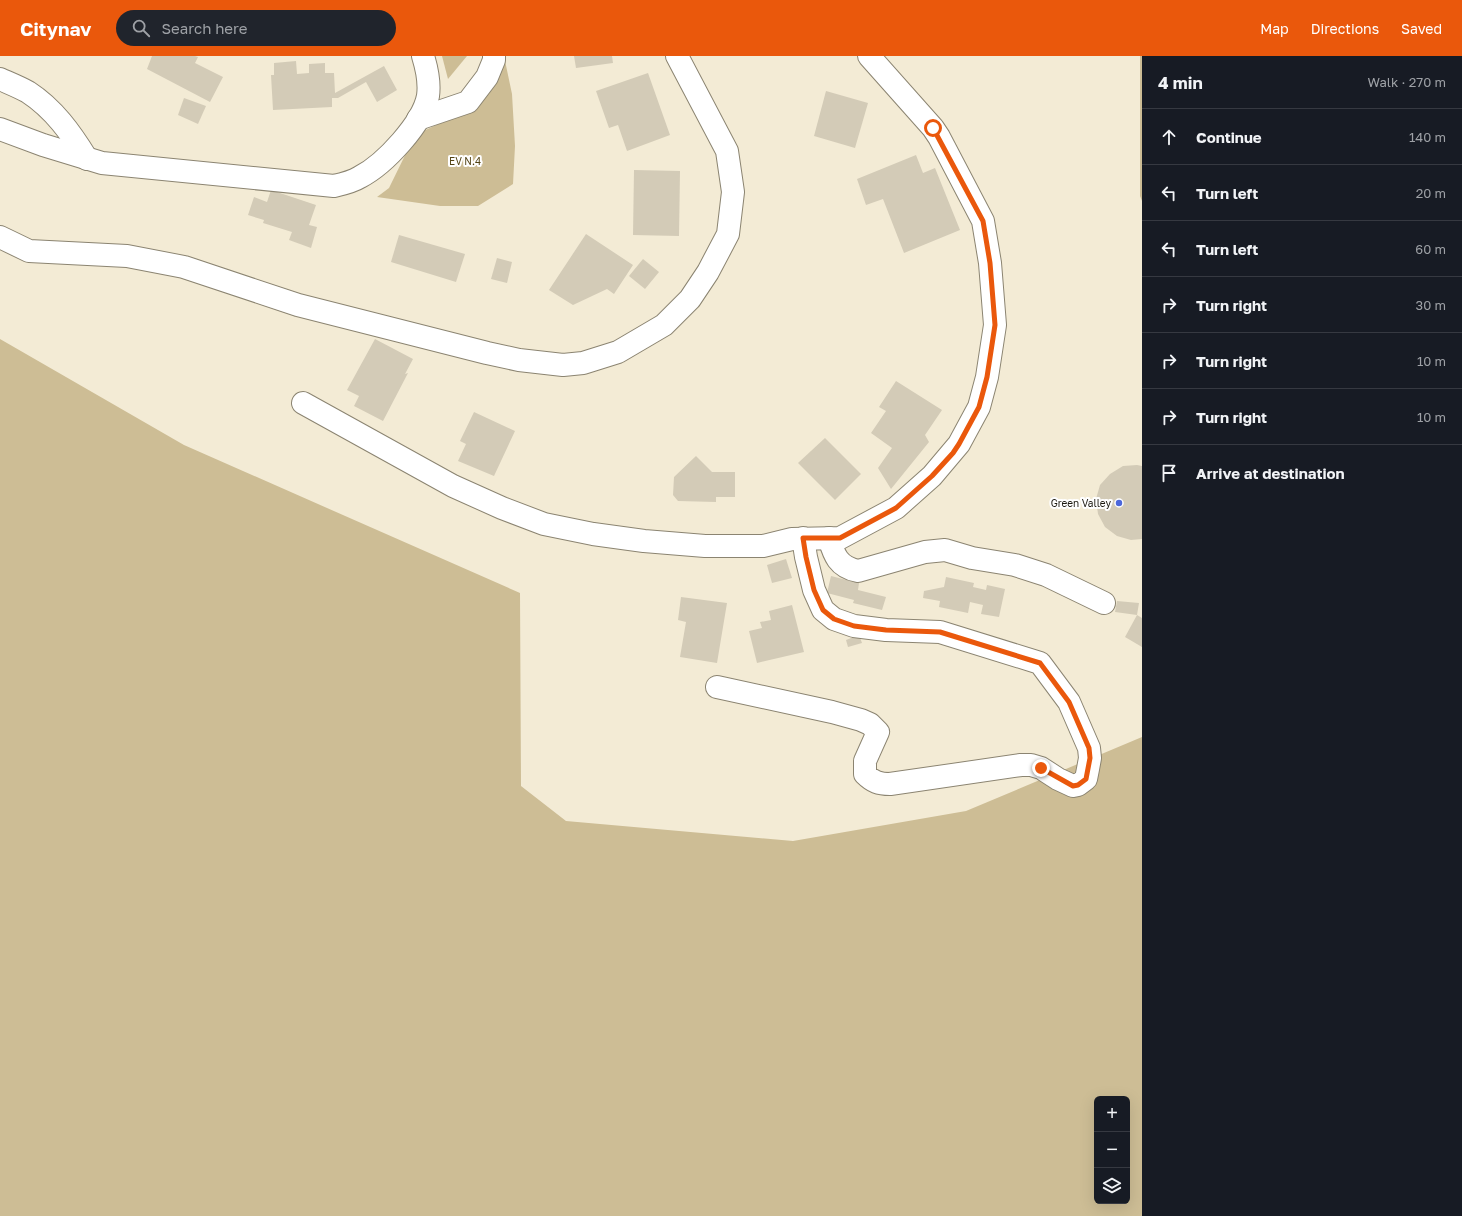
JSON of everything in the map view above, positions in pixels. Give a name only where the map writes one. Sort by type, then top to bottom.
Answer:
[{"type":"street","points":[[0,129],[30,141],[102,163],[334,186],[362,177],[376,166],[404,139],[418,119],[426,104],[428,95],[428,74],[423,56]]},
{"type":"street","points":[[418,119],[468,102],[487,77],[494,60],[494,56]]},
{"type":"street","points":[[0,237],[29,251],[127,256],[184,267],[298,305],[519,360],[563,365],[583,363],[618,352],[664,325],[690,299],[708,272],[728,234],[733,192],[727,151],[677,56]]},
{"type":"street","points":[[303,403],[453,486],[502,508],[544,524],[593,534],[644,541],[705,546],[763,546],[792,539],[840,538],[896,508],[932,476],[953,453],[959,444],[979,407],[987,377],[995,325],[990,263],[983,221],[933,128],[869,56]]},
{"type":"street","points":[[0,79],[27,92],[46,106],[70,132],[87,159]]},
{"type":"street","points":[[717,687],[832,712],[870,724],[878,732],[865,761],[865,774],[871,780],[880,784],[890,784],[1021,765],[1031,765],[1041,768],[1073,786],[1078,785],[1086,779],[1090,758],[1085,739],[1069,702],[1040,663],[940,632],[886,630],[854,626],[834,619],[823,610],[814,590],[803,538]]},
{"type":"street","points":[[829,538],[833,552],[840,562],[853,570],[858,571],[925,552],[944,550],[972,558],[1015,565],[1046,575],[1104,603]]},
{"type":"green space","points":[[442,56],[467,56],[448,79]]},
{"type":"green space","name":"EV N.4","points":[[504,56],[512,94],[515,146],[513,184],[478,206],[440,206],[377,197],[389,188],[415,135],[470,109]]},
{"type":"green space","points":[[1140,56],[1142,56],[1142,201],[1140,196]]},
{"type":"green space","points":[[0,339],[184,445],[520,593],[521,786],[566,821],[793,841],[966,811],[1142,737],[1142,1216],[0,1216]]},
{"type":"building","points":[[152,56],[195,56],[198,57],[195,63],[223,77],[210,102],[147,69]]},
{"type":"building","points":[[574,56],[612,56],[613,63],[576,68]]},
{"type":"building","points":[[296,61],[297,74],[309,73],[309,64],[325,63],[325,73],[334,73],[335,93],[384,66],[397,90],[377,102],[366,82],[338,98],[332,98],[332,107],[273,110],[271,75],[274,75],[274,63]]},
{"type":"building","points":[[648,73],[670,135],[627,151],[618,125],[609,128],[596,91]]},
{"type":"building","points":[[826,91],[868,103],[855,148],[814,136]]},
{"type":"building","points":[[184,98],[206,106],[198,124],[178,115]]},
{"type":"building","points":[[916,155],[923,173],[935,168],[960,230],[904,253],[883,199],[866,205],[857,179]]},
{"type":"building","points":[[634,170],[680,171],[679,236],[633,235]]},
{"type":"building","points":[[271,190],[316,205],[309,225],[317,227],[311,248],[289,240],[292,232],[263,223],[264,220],[248,215],[254,197],[267,202]]},
{"type":"building","points":[[586,234],[633,265],[614,294],[607,289],[573,305],[549,290]]},
{"type":"building","points":[[399,235],[465,254],[456,282],[391,262]]},
{"type":"building","points":[[497,258],[512,262],[507,283],[491,279]]},
{"type":"building","points":[[643,259],[659,272],[645,289],[629,276]]},
{"type":"building","points":[[375,339],[413,359],[405,374],[408,373],[383,421],[354,406],[359,396],[347,390]]},
{"type":"building","points":[[896,381],[942,410],[925,435],[929,442],[891,489],[878,468],[892,448],[871,433],[886,411],[879,407]]},
{"type":"building","points":[[474,412],[515,431],[494,476],[458,461],[466,444],[460,441]]},
{"type":"building","points":[[825,438],[861,474],[835,500],[798,463]]},
{"type":"building","points":[[696,456],[712,472],[735,472],[735,497],[716,497],[716,502],[678,501],[673,495],[674,477]]},
{"type":"building","name":"Green Valley","points":[[1123,466],[1142,466],[1142,539],[1131,540],[1117,536],[1105,527],[1098,514],[1096,499],[1100,485],[1110,474]]},
{"type":"building","points":[[786,559],[792,578],[772,583],[767,565]]},
{"type":"building","points":[[831,576],[859,583],[858,590],[886,597],[882,610],[853,603],[854,600],[827,593]]},
{"type":"building","points":[[946,577],[974,583],[973,587],[986,590],[987,585],[1005,589],[999,617],[981,614],[983,605],[970,602],[968,613],[939,607],[940,601],[923,598],[924,591],[944,587]]},
{"type":"building","points":[[681,597],[727,603],[717,663],[680,657],[686,622],[678,620]]},
{"type":"building","points":[[1117,601],[1139,603],[1137,615],[1115,612]]},
{"type":"building","points":[[792,605],[804,652],[757,663],[749,631],[762,628],[760,622],[771,620],[769,611]]},
{"type":"building","points":[[1137,615],[1142,618],[1142,647],[1125,637]]},
{"type":"building","points":[[859,635],[862,643],[848,647],[846,640]]},
{"type":"place","name":"Green Valley","points":[[1119,503]]},
{"type":"route","points":[[933,128],[983,221],[990,263],[995,325],[987,377],[979,407],[975,417],[953,453],[932,476],[909,497],[896,508],[840,538],[803,538],[806,557],[814,590],[823,610],[834,619],[854,626],[886,630],[940,632],[950,634],[1040,663],[1069,702],[1089,748],[1090,758],[1086,779],[1078,785],[1073,786],[1058,779],[1041,768]]}]
